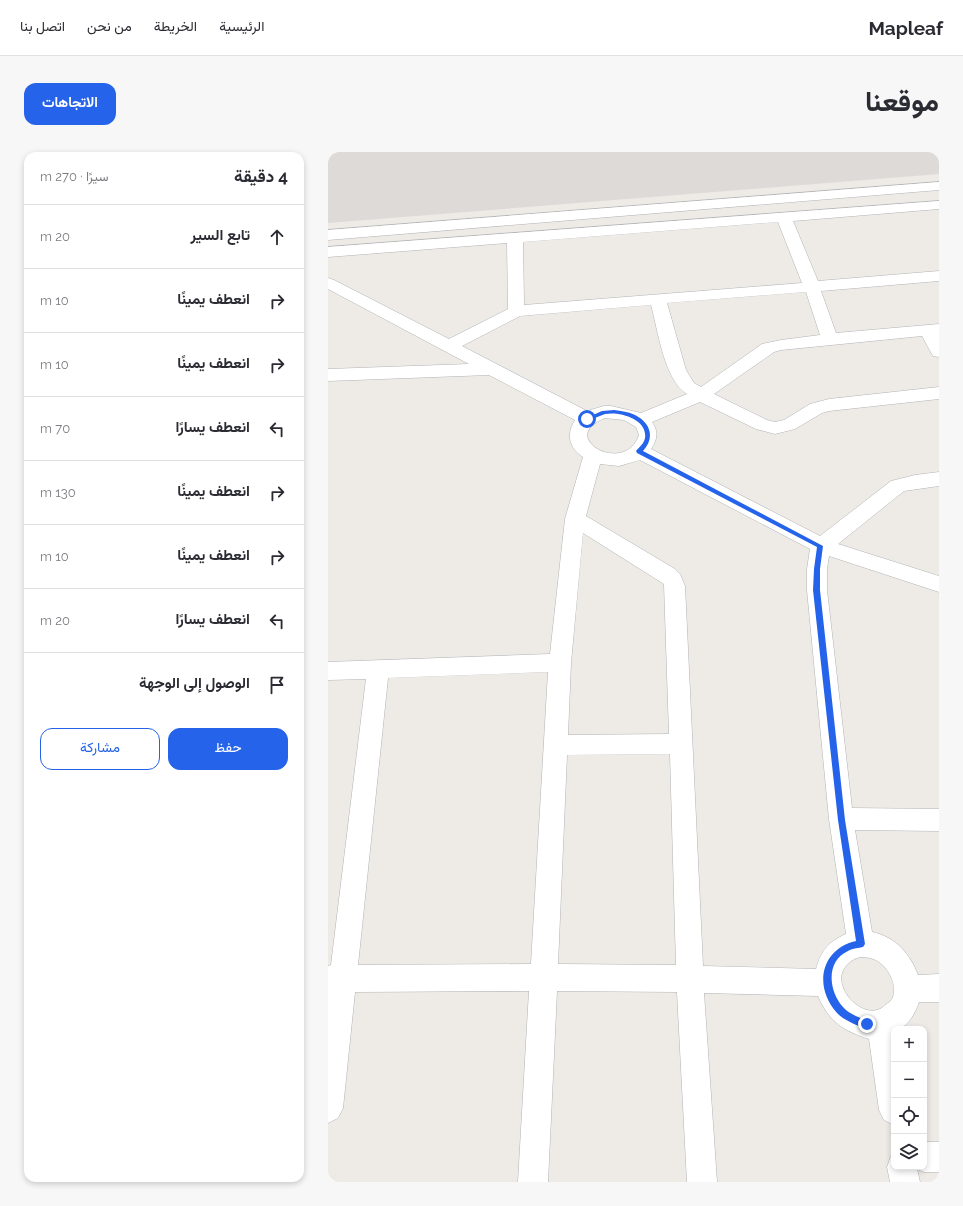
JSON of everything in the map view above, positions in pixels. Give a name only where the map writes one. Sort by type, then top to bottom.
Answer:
[{"type":"street","points":[[328,235],[939,186]]},
{"type":"street","points":[[878,190],[900,208]]},
{"type":"street","points":[[328,252],[939,205]]},
{"type":"street","points":[[784,218],[812,287],[830,339]]},
{"type":"street","points":[[515,238],[516,311]]},
{"type":"street","points":[[450,346],[516,311],[939,276]]},
{"type":"street","points":[[328,283],[587,419]]},
{"type":"street","points":[[658,299],[677,371],[688,387],[701,396],[762,424],[775,428],[789,425],[816,408],[829,405],[939,393]]},
{"type":"street","points":[[640,420],[701,396],[768,348],[781,345],[933,330],[939,352]]},
{"type":"street","points":[[328,375],[491,369]]},
{"type":"street","points":[[604,412],[614,412],[632,416],[640,420],[648,432],[648,439],[645,446],[631,456],[612,460],[592,455],[580,445],[578,431],[587,419],[604,412]]},
{"type":"street","points":[[639,451],[820,546],[939,584]]},
{"type":"street","points":[[533,1182],[545,977],[560,663],[575,519],[592,455]]},
{"type":"street","points":[[861,944],[841,820],[816,590],[820,546],[898,486],[939,479]]},
{"type":"street","points":[[575,519],[668,575],[673,580],[675,586],[690,978],[702,1182]]},
{"type":"street","points":[[918,578],[939,576]]},
{"type":"street","points":[[328,671],[560,663]]},
{"type":"street","points":[[328,1108],[335,978],[378,670]]},
{"type":"street","points":[[556,745],[681,744]]},
{"type":"street","points":[[841,820],[939,820]]},
{"type":"street","points":[[861,944],[878,947],[893,957],[904,972],[908,989],[905,1005],[896,1017],[881,1024],[867,1024],[852,1020],[840,1010],[831,997],[827,983],[828,968],[835,956],[846,947],[861,944]]},
{"type":"street","points":[[335,978],[690,978],[827,983]]},
{"type":"street","points":[[908,989],[939,988]]},
{"type":"street","points":[[881,1024],[892,1098]]},
{"type":"street","points":[[927,1157],[939,1157]]},
{"type":"street","points":[[903,1170],[905,1182]]},
{"type":"shaded area","points":[[328,152],[939,152],[939,174],[328,223]]},
{"type":"route","points":[[587,419],[604,412],[614,412],[623,413],[640,420],[648,432],[648,439],[645,446],[639,451],[820,546],[816,590],[841,820],[861,944],[846,947],[835,956],[828,968],[827,983],[831,997],[840,1010],[852,1020],[867,1024]]}]
